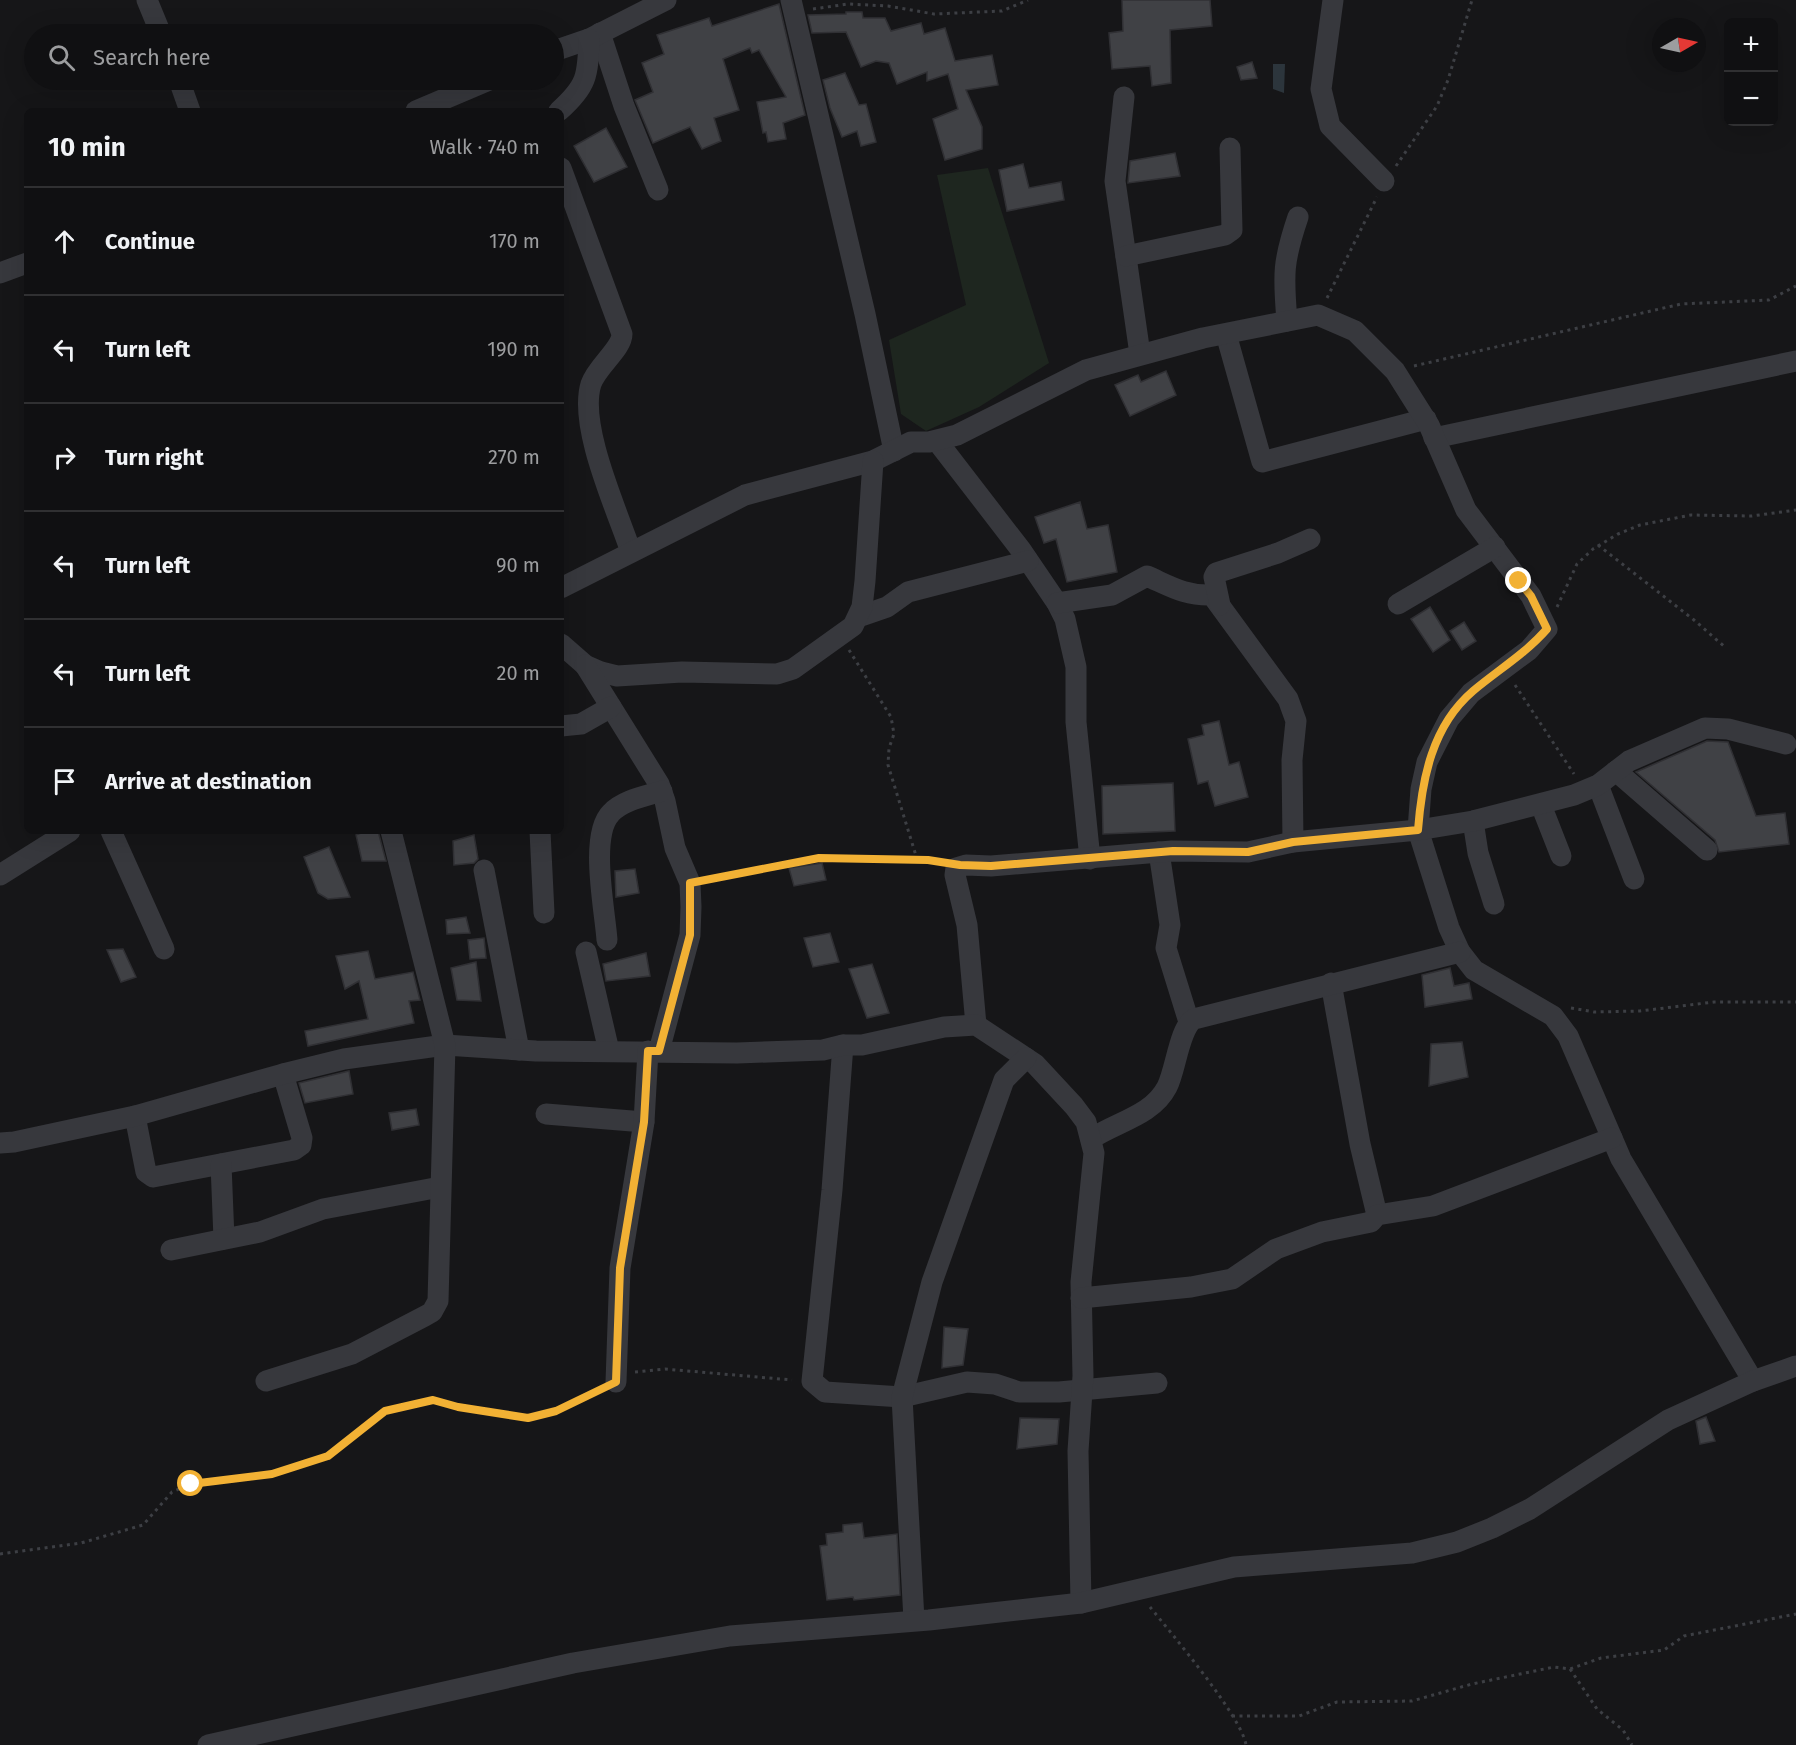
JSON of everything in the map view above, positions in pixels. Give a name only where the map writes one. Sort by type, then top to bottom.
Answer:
[{"type":"street","points":[[147,0],[157,24]]},
{"type":"street","points":[[564,47],[594,36],[666,0]]},
{"type":"street","points":[[1333,0],[1321,89],[1330,126],[1384,181]]},
{"type":"street","points":[[792,6],[865,314],[894,451]]},
{"type":"street","points":[[562,108],[572,99],[588,75],[594,36]]},
{"type":"street","points":[[594,36],[658,190]]},
{"type":"street","points":[[183,90],[189,108]]},
{"type":"street","points":[[423,108],[465,90]]},
{"type":"street","points":[[1124,97],[1115,181],[1140,354]]},
{"type":"street","points":[[1126,256],[1225,235],[1232,230],[1230,148]]},
{"type":"street","points":[[564,176],[622,334],[620,344],[601,364],[591,383],[588,402],[591,430],[631,552]]},
{"type":"street","points":[[1287,321],[1283,276],[1285,255],[1298,217]]},
{"type":"street","points":[[0,273],[24,264]]},
{"type":"street","points":[[564,586],[745,495],[873,461],[911,442],[937,441],[957,435],[1086,370],[1140,354],[1318,315],[1355,331],[1395,371],[1430,428],[1466,510],[1531,596],[1547,629],[1529,650],[1471,693],[1449,719],[1427,762],[1421,789],[1418,830],[1449,928],[1460,952],[1474,970],[1549,1013],[1568,1036],[1621,1159],[1752,1381]]},
{"type":"street","points":[[1226,334],[1262,462],[1430,428],[1796,361]]},
{"type":"street","points":[[937,441],[1028,561],[1057,603],[1068,628],[1076,667],[1076,722],[1090,859]]},
{"type":"street","points":[[585,665],[617,676],[682,672],[777,674],[794,669],[853,626],[858,617],[865,581],[873,461]]},
{"type":"street","points":[[1220,605],[1214,578],[1216,573],[1278,553],[1310,539]]},
{"type":"street","points":[[1398,604],[1495,547]]},
{"type":"street","points":[[858,617],[887,607],[909,592],[1028,561]]},
{"type":"street","points":[[1057,603],[1112,595],[1147,576],[1174,591],[1197,596],[1212,595],[1288,699],[1296,721],[1292,760],[1293,842]]},
{"type":"street","points":[[564,647],[585,665],[662,791],[675,848],[690,883],[690,935],[654,1051],[620,1268],[616,1382]]},
{"type":"street","points":[[564,726],[581,724],[611,707]]},
{"type":"street","points":[[976,1025],[974,980],[967,926],[955,875],[956,868],[960,865],[1090,859],[1160,852],[1248,852],[1293,842],[1418,830],[1473,821],[1541,805],[1591,788],[1629,761],[1705,728],[1728,729],[1786,744]]},
{"type":"street","points":[[1616,771],[1707,850]]},
{"type":"street","points":[[1591,788],[1634,879]]},
{"type":"street","points":[[608,940],[599,860],[603,830],[610,813],[623,805],[662,791]]},
{"type":"street","points":[[1541,805],[1561,856]]},
{"type":"street","points":[[1473,821],[1478,853],[1494,904]]},
{"type":"street","points":[[0,876],[65,834]]},
{"type":"street","points":[[112,834],[164,949]]},
{"type":"street","points":[[266,1382],[352,1354],[432,1312],[438,1301],[445,1045],[392,834]]},
{"type":"street","points":[[540,834],[544,913]]},
{"type":"street","points":[[1160,852],[1170,925],[1166,948],[1189,1022]]},
{"type":"street","points":[[484,870],[519,1050]]},
{"type":"street","points":[[586,952],[609,1051]]},
{"type":"street","points":[[1091,1139],[1142,1112],[1161,1096],[1173,1071],[1185,1026],[1189,1022],[1331,983],[1460,952]]},
{"type":"street","points":[[1331,983],[1360,1144],[1377,1215]]},
{"type":"street","points":[[0,1143],[135,1116],[344,1059],[445,1045],[519,1050],[823,1050],[843,1045],[862,1046],[921,1031],[976,1025],[1026,1058],[1074,1106],[1086,1122],[1094,1153],[1082,1262],[1082,1391],[1078,1451],[1081,1603]]},
{"type":"street","points":[[843,1045],[832,1190],[812,1381],[825,1392],[902,1396],[967,1382],[995,1384],[1019,1392],[1082,1391],[1157,1383]]},
{"type":"street","points":[[914,1620],[902,1396],[932,1282],[1004,1080],[1026,1058]]},
{"type":"street","points":[[135,1116],[146,1172],[153,1177],[294,1150],[300,1145],[302,1138],[283,1074]]},
{"type":"street","points":[[546,1114],[644,1122]]},
{"type":"street","points":[[1082,1298],[1191,1287],[1232,1279],[1276,1249],[1322,1232],[1371,1222],[1377,1215],[1433,1206],[1612,1138]]},
{"type":"street","points":[[221,1164],[224,1239]]},
{"type":"street","points":[[171,1250],[260,1232],[323,1209],[440,1187]]},
{"type":"street","points":[[208,1745],[573,1663],[730,1636],[929,1620],[1081,1603],[1234,1568],[1412,1553],[1457,1542],[1530,1509],[1668,1420],[1752,1381],[1796,1366]]},
{"type":"path","points":[[792,6],[848,4],[888,6],[933,14],[1002,11],[1028,0]]},
{"type":"path","points":[[1318,315],[1384,181],[1437,106],[1449,80],[1472,0]]},
{"type":"path","points":[[1395,371],[1681,304],[1769,300],[1796,286]]},
{"type":"path","points":[[1547,629],[1577,564],[1598,545],[1618,534],[1672,518],[1691,515],[1752,516],[1796,510]]},
{"type":"path","points":[[1598,545],[1726,648]]},
{"type":"path","points":[[840,636],[891,717],[894,734],[889,748],[888,765],[917,859]]},
{"type":"path","points":[[1503,669],[1559,749],[1591,788]]},
{"type":"path","points":[[690,883],[819,858],[917,859],[960,865]]},
{"type":"path","points":[[1549,1013],[1566,1007],[1594,1012],[1640,1011],[1714,1002],[1796,1002]]},
{"type":"path","points":[[0,1554],[81,1543],[143,1525],[172,1492],[191,1484],[272,1474],[328,1456],[385,1411],[433,1400],[458,1407],[528,1418],[556,1411],[635,1372],[665,1369],[812,1381]]},
{"type":"path","points":[[1142,1588],[1150,1606],[1232,1716],[1245,1736],[1246,1745]]},
{"type":"path","points":[[1232,1716],[1299,1716],[1336,1702],[1412,1701],[1472,1684],[1554,1667],[1570,1669],[1600,1658],[1664,1650],[1684,1636],[1796,1614]]},
{"type":"path","points":[[1570,1669],[1597,1709],[1623,1730],[1632,1745]]},
{"type":"shaded area","points":[[1273,64],[1285,64],[1284,93],[1273,89]]},
{"type":"shaded area","points":[[988,168],[1049,363],[979,407],[926,431],[901,414],[889,340],[966,305],[937,175]]},
{"type":"building","points":[[1122,0],[1210,0],[1212,26],[1170,30],[1171,83],[1152,86],[1150,66],[1112,69],[1109,33],[1123,31]]},
{"type":"building","points":[[779,4],[805,115],[783,123],[786,139],[768,142],[766,132],[763,133],[757,102],[786,97],[759,50],[752,53],[750,48],[723,59],[739,110],[714,118],[721,141],[702,149],[690,127],[653,143],[635,100],[653,92],[642,63],[664,54],[657,35],[709,18],[712,26]]},
{"type":"building","points":[[846,12],[862,12],[863,18],[885,18],[891,31],[921,23],[924,34],[945,28],[955,61],[992,55],[998,85],[966,90],[982,127],[982,149],[945,160],[933,119],[958,109],[948,74],[927,81],[927,72],[897,84],[889,63],[876,61],[861,67],[846,32],[812,33],[808,15],[846,14]]},
{"type":"building","points":[[1252,62],[1257,78],[1241,80],[1237,67]]},
{"type":"building","points":[[845,73],[859,105],[866,104],[876,142],[861,146],[857,131],[842,137],[830,108],[823,80]]},
{"type":"building","points":[[606,128],[627,167],[594,182],[574,146]]},
{"type":"building","points":[[1175,153],[1180,176],[1128,183],[1130,161]]},
{"type":"building","points":[[1023,164],[1029,188],[1061,182],[1064,200],[1007,211],[999,170]]},
{"type":"building","points":[[1166,371],[1176,395],[1130,416],[1115,385],[1138,375],[1141,382]]},
{"type":"building","points":[[1080,502],[1087,529],[1108,525],[1117,572],[1067,582],[1056,539],[1044,543],[1035,517]]},
{"type":"building","points":[[1430,607],[1450,640],[1433,652],[1411,619]]},
{"type":"building","points":[[1464,622],[1476,641],[1462,650],[1450,631]]},
{"type":"building","points":[[1219,721],[1229,765],[1239,762],[1248,797],[1215,806],[1208,781],[1198,784],[1188,739],[1204,735],[1202,725]]},
{"type":"building","points":[[1707,741],[1728,742],[1756,816],[1785,813],[1789,844],[1719,852],[1715,840],[1636,772]]},
{"type":"building","points":[[1173,783],[1175,831],[1103,834],[1102,786]]},
{"type":"building","points":[[379,834],[386,861],[362,861],[356,835]]},
{"type":"building","points":[[474,835],[478,859],[474,863],[454,865],[453,841]]},
{"type":"building","points":[[329,847],[350,897],[328,899],[318,893],[304,857]]},
{"type":"building","points":[[822,863],[826,880],[794,886],[789,868]]},
{"type":"building","points":[[635,869],[639,893],[616,897],[615,871]]},
{"type":"building","points":[[466,917],[470,933],[447,934],[446,920]]},
{"type":"building","points":[[830,933],[839,962],[813,967],[804,938]]},
{"type":"building","points":[[484,938],[486,958],[470,959],[468,940]]},
{"type":"building","points":[[123,949],[136,977],[121,982],[107,950]]},
{"type":"building","points":[[368,951],[375,979],[413,972],[420,1000],[409,1001],[414,1023],[308,1046],[305,1031],[368,1019],[359,981],[345,989],[336,956]]},
{"type":"building","points":[[646,953],[650,976],[606,981],[603,964]]},
{"type":"building","points":[[476,962],[481,1001],[457,1000],[451,968]]},
{"type":"building","points":[[872,964],[889,1013],[867,1018],[849,969]]},
{"type":"building","points":[[1450,968],[1454,986],[1469,983],[1472,999],[1425,1007],[1422,975]]},
{"type":"building","points":[[1462,1042],[1468,1077],[1429,1086],[1431,1044]]},
{"type":"building","points":[[349,1071],[353,1094],[305,1103],[299,1083]]},
{"type":"building","points":[[416,1109],[419,1125],[392,1130],[389,1113]]},
{"type":"building","points":[[944,1327],[968,1329],[963,1365],[942,1368]]},
{"type":"building","points":[[1706,1417],[1715,1441],[1700,1444],[1696,1421]]},
{"type":"building","points":[[1020,1418],[1059,1419],[1057,1444],[1017,1449]]},
{"type":"building","points":[[862,1523],[864,1538],[897,1534],[900,1595],[854,1600],[853,1597],[827,1600],[820,1546],[827,1545],[826,1534],[843,1532],[843,1525]]},
{"type":"route","points":[[191,1484],[272,1474],[328,1456],[385,1411],[433,1400],[458,1407],[528,1418],[556,1411],[616,1382],[620,1268],[644,1122],[648,1051],[659,1051],[690,935],[692,907],[690,883],[819,858],[928,860],[960,865],[991,866],[1173,851],[1248,852],[1293,842],[1418,830],[1421,789],[1427,762],[1449,719],[1471,693],[1529,650],[1547,629],[1531,596],[1519,581]]}]
